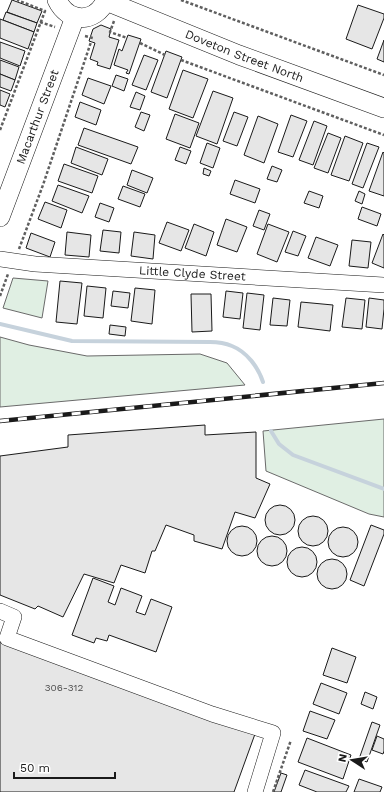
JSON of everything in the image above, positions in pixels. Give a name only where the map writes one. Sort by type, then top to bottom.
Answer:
[{"type":"main road","points":[[48,2],[60,7],[66,13],[74,17],[82,18],[96,13],[102,8],[106,1]]},
{"type":"main road","name":"Doveton Street North","points":[[106,1],[239,55],[384,108]]},
{"type":"main road","name":"Macarthur Street","points":[[0,217],[74,17]]},
{"type":"street","name":"Little Clyde Street","points":[[11,257],[35,264],[384,285]]},
{"type":"street","points":[[0,611],[14,617],[7,638],[212,714],[273,732],[255,792]]},
{"type":"path","points":[[0,130],[45,10],[17,0]]},
{"type":"path","points":[[181,0],[384,75]]},
{"type":"path","points":[[38,8],[48,2]]},
{"type":"path","points":[[110,32],[127,38]]},
{"type":"path","points":[[0,296],[11,257],[43,185],[91,42]]},
{"type":"path","points":[[140,43],[165,55]]},
{"type":"path","points":[[181,60],[384,135]]},
{"type":"path","points":[[273,792],[291,740]]},
{"type":"green space","points":[[13,278],[48,281],[42,318],[3,308]]},
{"type":"green space","points":[[0,337],[29,345],[87,356],[200,354],[227,363],[245,385],[0,407]]},
{"type":"green space","points":[[384,419],[384,517],[369,514],[266,471],[263,431]]},
{"type":"building","points":[[12,0],[42,11],[37,23],[7,12]]},
{"type":"building","points":[[358,5],[384,14],[384,18],[372,49],[346,39]]},
{"type":"building","points":[[6,12],[37,23],[34,32],[3,20]]},
{"type":"building","points":[[0,19],[34,32],[28,49],[0,38]]},
{"type":"building","points":[[101,25],[111,29],[109,37],[119,40],[110,69],[97,65],[98,62],[90,59],[95,43],[89,41],[93,29]]},
{"type":"building","points":[[128,35],[141,39],[129,74],[126,73],[128,70],[114,65],[119,49],[122,51]]},
{"type":"building","points":[[384,40],[384,62],[377,59]]},
{"type":"building","points":[[0,42],[25,51],[20,66],[0,58]]},
{"type":"building","points":[[166,51],[182,57],[167,98],[151,92]]},
{"type":"building","points":[[144,55],[158,60],[146,90],[132,85]]},
{"type":"building","points":[[0,60],[19,67],[15,80],[0,74]]},
{"type":"building","points":[[183,70],[208,79],[193,118],[169,109]]},
{"type":"building","points":[[0,74],[15,80],[11,91],[0,87]]},
{"type":"building","points":[[116,75],[128,79],[124,91],[112,86]]},
{"type":"building","points":[[88,78],[111,86],[104,104],[82,95]]},
{"type":"building","points":[[0,90],[10,94],[5,107],[0,105]]},
{"type":"building","points":[[213,91],[233,98],[217,144],[196,136]]},
{"type":"building","points":[[136,92],[145,96],[140,110],[130,107]]},
{"type":"building","points":[[80,102],[101,110],[96,125],[75,117]]},
{"type":"building","points":[[141,112],[150,115],[144,131],[135,127]]},
{"type":"building","points":[[234,112],[248,117],[237,146],[223,141]]},
{"type":"building","points":[[175,114],[199,123],[190,148],[166,139]]},
{"type":"building","points":[[291,115],[307,121],[293,157],[278,152]]},
{"type":"building","points":[[258,116],[278,124],[264,163],[244,155]]},
{"type":"building","points":[[314,121],[327,126],[313,165],[299,160]]},
{"type":"building","points":[[84,128],[138,147],[131,164],[78,145]]},
{"type":"building","points":[[328,133],[341,138],[328,173],[314,168]]},
{"type":"building","points":[[345,136],[363,143],[349,181],[331,175]]},
{"type":"building","points":[[207,143],[220,148],[213,168],[200,163]]},
{"type":"building","points":[[367,143],[379,147],[363,188],[352,184]]},
{"type":"building","points":[[76,147],[108,159],[102,175],[71,163]]},
{"type":"building","points":[[180,147],[191,151],[186,164],[175,160]]},
{"type":"building","points":[[383,152],[384,153],[384,196],[369,191]]},
{"type":"building","points":[[64,164],[98,176],[92,193],[58,181]]},
{"type":"building","points":[[272,166],[282,170],[277,182],[267,179]]},
{"type":"building","points":[[204,168],[211,171],[209,176],[203,174]]},
{"type":"building","points":[[132,170],[153,178],[147,193],[127,185]]},
{"type":"building","points":[[235,180],[260,189],[255,203],[230,194]]},
{"type":"building","points":[[58,185],[89,196],[82,213],[52,201]]},
{"type":"building","points":[[123,186],[145,194],[140,207],[118,199]]},
{"type":"building","points":[[309,191],[323,196],[319,208],[304,203]]},
{"type":"building","points":[[359,191],[365,194],[362,204],[355,201]]},
{"type":"building","points":[[45,202],[67,210],[61,228],[38,219]]},
{"type":"building","points":[[100,203],[114,208],[109,222],[95,217]]},
{"type":"building","points":[[362,207],[381,214],[377,226],[358,219]]},
{"type":"building","points":[[259,210],[270,214],[264,230],[253,226]]},
{"type":"building","points":[[226,219],[247,227],[237,252],[217,245]]},
{"type":"building","points":[[167,222],[189,230],[181,251],[159,243]]},
{"type":"building","points":[[194,224],[214,232],[206,256],[185,248]]},
{"type":"building","points":[[268,224],[289,232],[277,262],[257,254]]},
{"type":"building","points":[[103,230],[121,232],[119,253],[100,251]]},
{"type":"building","points":[[293,231],[306,236],[298,256],[285,252]]},
{"type":"building","points":[[67,232],[91,235],[89,257],[65,255]]},
{"type":"building","points":[[134,232],[155,235],[153,259],[131,256]]},
{"type":"building","points":[[31,233],[55,242],[50,257],[26,248]]},
{"type":"building","points":[[383,234],[384,235],[384,268],[372,263]]},
{"type":"building","points":[[316,237],[338,245],[330,266],[308,258]]},
{"type":"building","points":[[352,240],[371,242],[368,268],[349,266]]},
{"type":"building","points":[[60,281],[82,283],[77,324],[56,322]]},
{"type":"building","points":[[87,286],[106,288],[103,318],[84,316]]},
{"type":"building","points":[[135,288],[155,290],[152,324],[131,321]]},
{"type":"building","points":[[113,291],[130,293],[128,308],[111,306]]},
{"type":"building","points":[[226,291],[243,293],[240,319],[223,317]]},
{"type":"building","points":[[247,293],[264,295],[260,330],[243,328]]},
{"type":"building","points":[[191,294],[211,294],[212,331],[192,332]]},
{"type":"building","points":[[273,298],[290,300],[287,326],[270,325]]},
{"type":"building","points":[[346,298],[365,300],[362,329],[342,327]]},
{"type":"building","points":[[369,298],[384,300],[382,329],[366,327]]},
{"type":"building","points":[[301,302],[333,305],[330,331],[298,327]]},
{"type":"building","points":[[110,325],[126,327],[125,336],[109,334]]},
{"type":"building","points":[[205,425],[205,435],[256,432],[256,478],[270,484],[255,518],[235,512],[222,549],[194,541],[194,535],[166,525],[155,551],[152,551],[145,573],[121,565],[114,583],[84,574],[63,617],[38,606],[35,609],[0,595],[0,456],[68,447],[68,435]]},
{"type":"building","points":[[280,505],[291,509],[295,520],[291,531],[280,535],[269,531],[265,520],[269,509]]},
{"type":"building","points":[[313,516],[324,520],[328,531],[324,542],[313,546],[302,542],[298,531],[302,520]]},
{"type":"building","points":[[371,525],[384,530],[384,534],[364,586],[350,580]]},
{"type":"building","points":[[242,526],[253,530],[257,541],[253,552],[242,556],[231,552],[227,541],[231,530]]},
{"type":"building","points":[[343,527],[354,531],[358,542],[354,553],[343,557],[332,553],[328,542],[332,531]]},
{"type":"building","points":[[272,536],[283,540],[287,551],[283,562],[272,566],[261,562],[257,551],[261,540]]},
{"type":"building","points":[[302,547],[313,551],[317,562],[313,573],[302,577],[291,573],[287,562],[291,551]]},
{"type":"building","points":[[332,559],[343,563],[347,574],[343,585],[332,589],[321,585],[317,574],[321,563]]},
{"type":"building","points":[[93,578],[114,586],[108,602],[115,605],[121,588],[142,596],[136,612],[145,615],[151,599],[172,607],[156,652],[109,635],[107,641],[96,638],[94,643],[72,635]]},
{"type":"building","points":[[0,640],[255,734],[234,792],[0,792]]},
{"type":"building","points":[[332,648],[356,657],[347,683],[323,675]]},
{"type":"building","points":[[321,683],[347,693],[339,714],[313,704]]},
{"type":"building","points":[[365,692],[377,697],[373,709],[361,704]]},
{"type":"building","points":[[310,711],[335,720],[327,739],[303,731]]},
{"type":"building","points":[[372,722],[380,725],[367,762],[359,759]]},
{"type":"building","points":[[377,736],[384,739],[383,754],[372,750]]},
{"type":"building","points":[[307,738],[351,755],[343,779],[298,762]]},
{"type":"building","points":[[305,770],[349,786],[346,792],[317,792],[299,785]]},
{"type":"building","points":[[281,773],[287,775],[281,792],[274,792]]},
{"type":"building","points":[[359,779],[382,787],[380,792],[354,792]]},
{"type":"waterway","points":[[0,324],[72,341],[224,343],[247,356],[255,366],[263,382]]},
{"type":"waterway","points":[[271,431],[279,444],[293,455],[384,489]]},
{"type":"railway","points":[[0,421],[384,383]]}]
